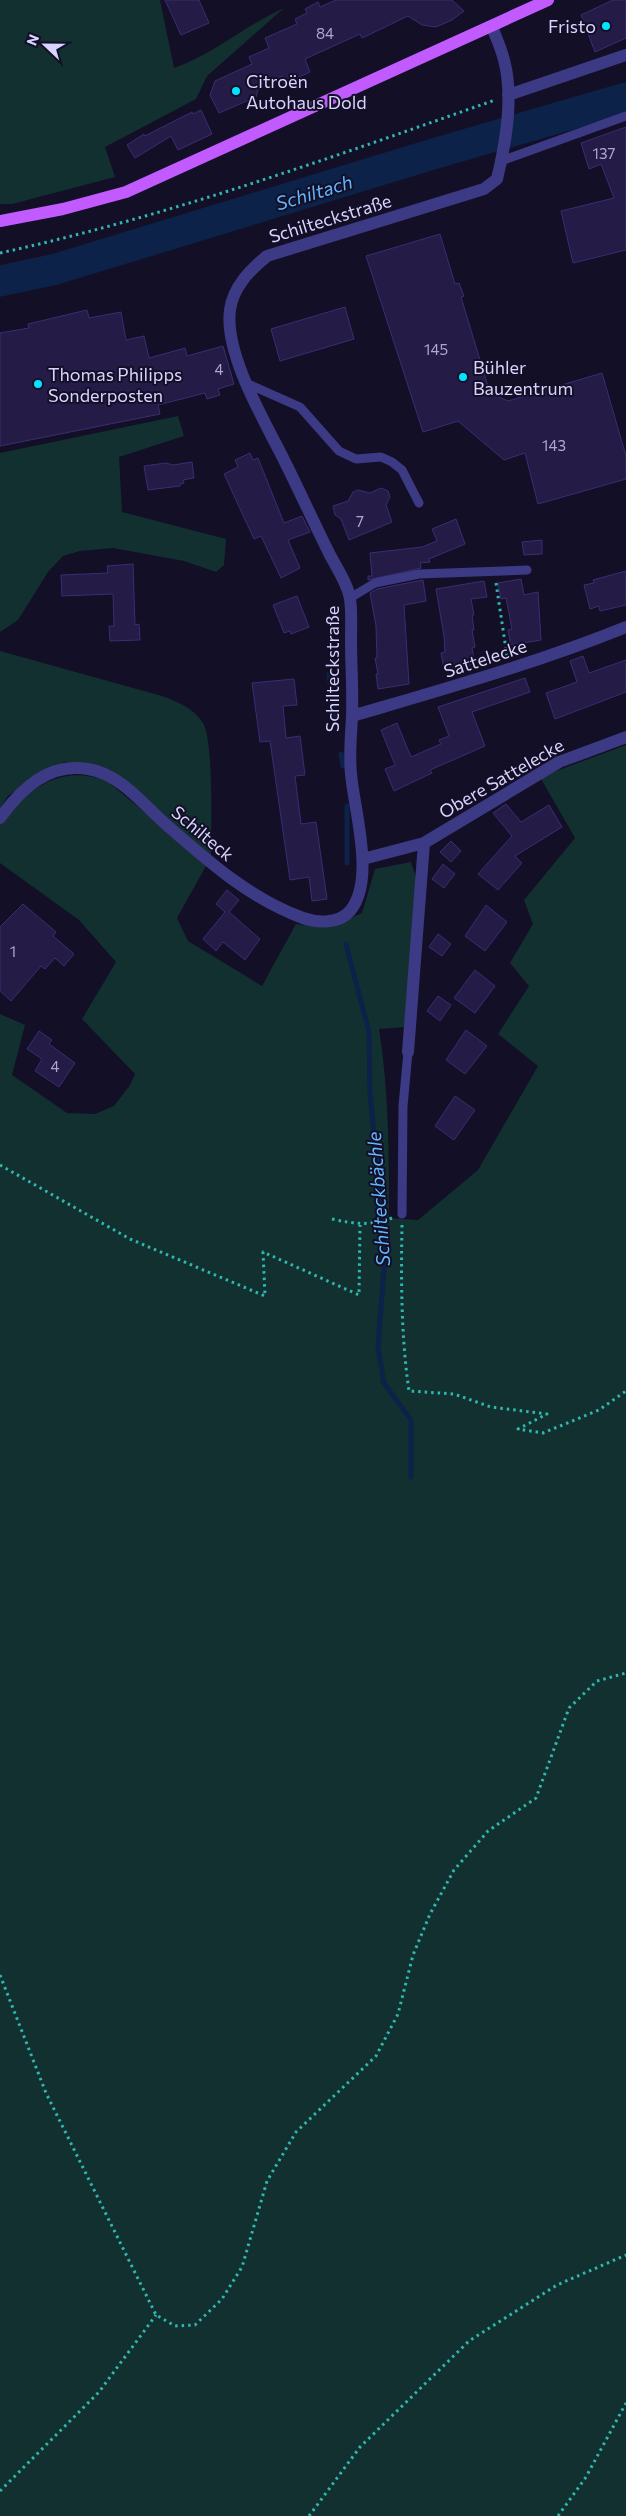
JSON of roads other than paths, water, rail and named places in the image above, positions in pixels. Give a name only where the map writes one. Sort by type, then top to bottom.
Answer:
[{"type":"main road","points":[[0,221],[63,209],[126,192],[548,0]]},
{"type":"street","name":"Schilteckstraße","points":[[363,859],[350,774],[349,746],[352,716],[350,598],[284,459],[262,420],[246,382],[233,345],[230,310],[242,279],[267,256],[484,189],[497,179],[506,136],[508,95],[504,61],[492,27]]},
{"type":"street","points":[[508,95],[626,55]]},
{"type":"street","name":"Sattelecke","points":[[352,716],[509,669],[584,644],[626,627]]},
{"type":"street","name":"Obere Sattelecke","points":[[424,843],[559,762],[626,736]]},
{"type":"street","name":"Schilteck","points":[[0,818],[24,788],[43,776],[61,769],[88,768],[116,779],[243,889],[286,912],[313,921],[333,921],[349,914],[355,902],[362,877],[363,859]]},
{"type":"street","points":[[363,859],[424,843],[408,1052]]},
{"type":"lane","points":[[502,160],[626,116]]},
{"type":"lane","points":[[246,382],[300,407],[339,451],[356,459],[381,457],[392,462],[402,470],[419,503]]},
{"type":"lane","points":[[350,598],[375,583],[419,574],[494,573],[528,570]]},
{"type":"lane","points":[[402,1214],[403,1106],[408,1052]]},
{"type":"waterway","name":"Schiltach","points":[[0,281],[56,269],[433,154],[626,98]]},
{"type":"waterway","name":"Schilteckbächle","points":[[329,674],[335,719]]},
{"type":"waterway","name":"Schilteckbächle","points":[[341,754],[343,766]]},
{"type":"waterway","name":"Schilteckbächle","points":[[347,806],[347,863]]},
{"type":"waterway","name":"Schilteckbächle","points":[[346,944],[369,1032],[370,1092],[385,1254],[378,1348],[384,1383],[411,1420],[411,1477]]},
{"type":"place","name":"Fristo","points":[[606,26]]},
{"type":"place","name":"Citroën Autohaus Dold","points":[[236,91]]},
{"type":"place","name":"Bühler Bauzentrum","points":[[463,377]]},
{"type":"place","name":"Thomas Philipps Sonderposten","points":[[38,384]]}]
